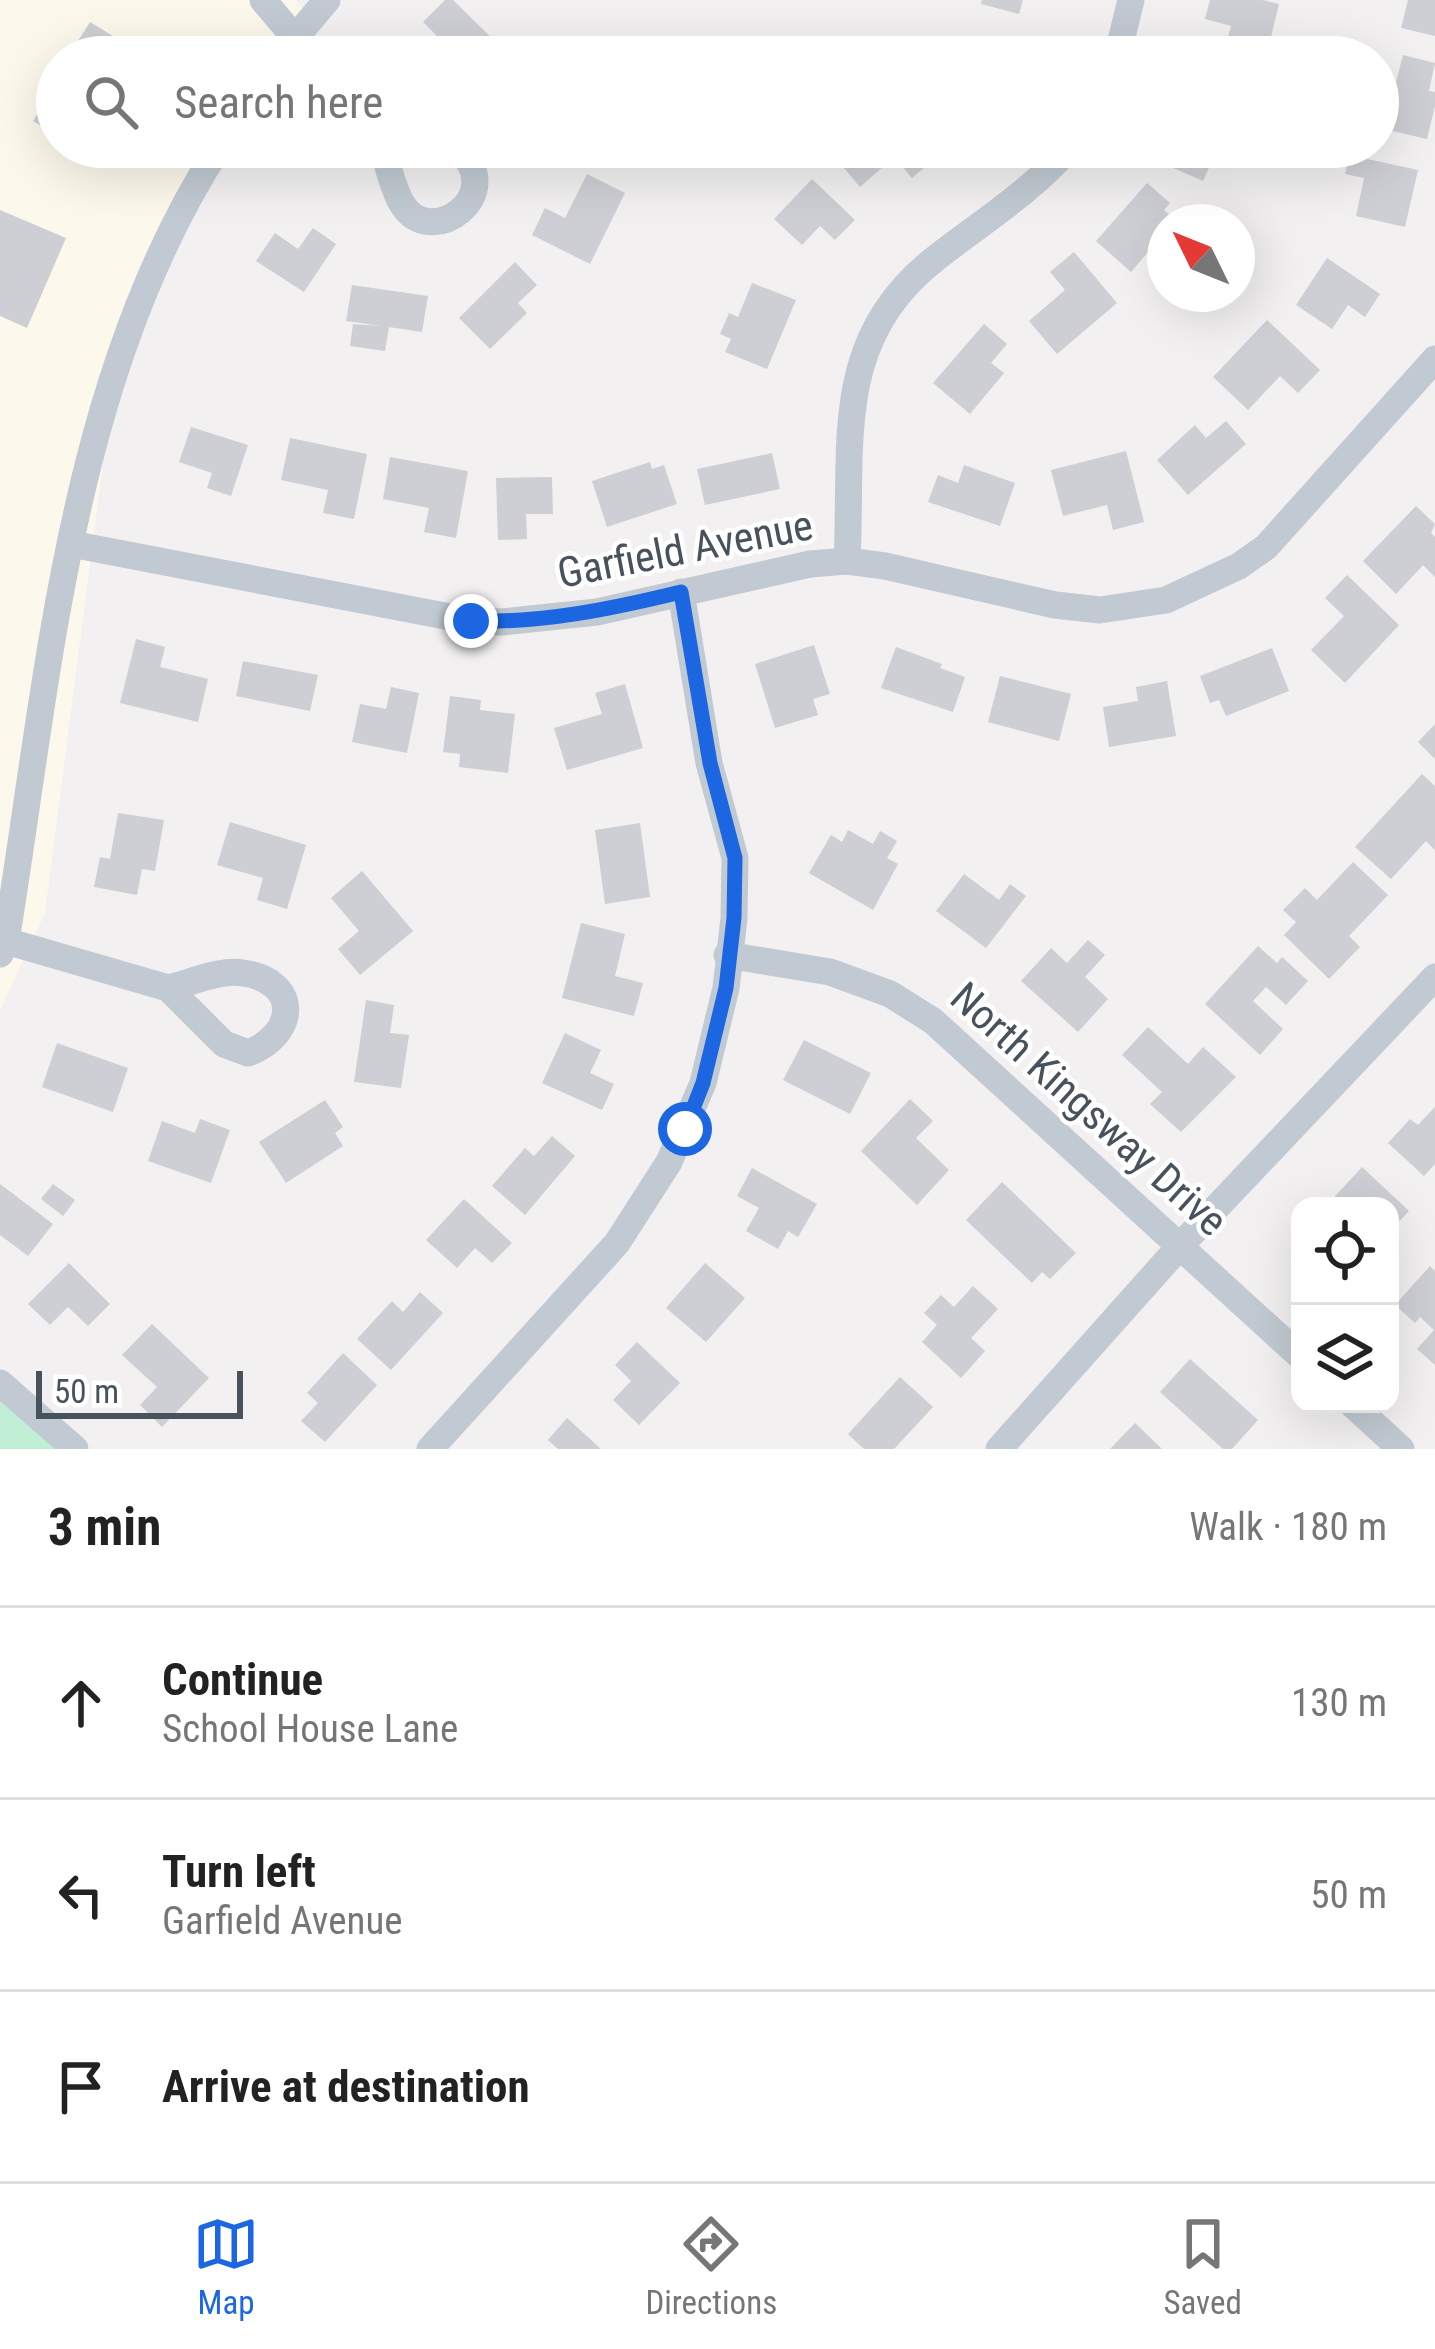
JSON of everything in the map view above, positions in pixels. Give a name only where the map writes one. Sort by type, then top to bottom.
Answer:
[{"type":"street","points":[[263,0],[286,36]]},
{"type":"street","points":[[304,36],[327,0]]},
{"type":"street","points":[[1122,36],[1131,0]]},
{"type":"street","points":[[168,988],[3,947],[71,544],[118,356],[185,200],[206,168]]},
{"type":"street","points":[[389,168],[402,204],[433,221],[457,215],[472,197],[472,168]]},
{"type":"street","points":[[848,561],[851,405],[863,352],[877,324],[896,292],[1047,168]]},
{"type":"street","name":"Garfield Avenue","points":[[71,544],[471,621],[597,613],[812,563],[848,561],[1100,610],[1166,601],[1239,566],[1266,547],[1435,358]]},
{"type":"street","points":[[430,1449],[573,1294],[649,1197],[703,1083],[726,988],[735,858],[710,763],[681,592]]},
{"type":"street","name":"North Kingsway Drive","points":[[727,955],[830,972],[912,1006],[955,1039],[1291,1348]]},
{"type":"street","points":[[999,1449],[1180,1246],[1435,977]]},
{"type":"street","points":[[0,1383],[75,1449]]},
{"type":"street","points":[[1362,1413],[1401,1449]]},
{"type":"shaded area","points":[[0,0],[295,0],[314,21],[302,36],[36,36],[36,168],[198,168],[107,432],[45,913],[0,1011]]},
{"type":"green space","points":[[0,1395],[61,1449],[0,1449]]},
{"type":"building","points":[[445,0],[453,0],[490,36],[437,36],[423,22]]},
{"type":"building","points":[[982,0],[1023,0],[1019,14],[981,4]]},
{"type":"building","points":[[1210,0],[1279,4],[1271,36],[1228,36],[1231,26],[1205,19]]},
{"type":"building","points":[[1408,0],[1435,0],[1435,36],[1401,28]]},
{"type":"building","points":[[90,22],[113,36],[81,36]]},
{"type":"building","points":[[1403,55],[1435,63],[1429,91],[1435,92],[1435,106],[1427,139],[1399,132]]},
{"type":"building","points":[[844,168],[882,168],[860,187]]},
{"type":"building","points":[[903,168],[924,168],[912,178]]},
{"type":"building","points":[[1174,168],[1209,168],[1203,181]]},
{"type":"building","points":[[1346,168],[1418,170],[1405,227],[1356,216],[1364,178],[1345,174]]},
{"type":"building","points":[[587,174],[625,193],[590,264],[532,235],[545,208],[565,218]]},
{"type":"building","points":[[812,179],[855,220],[835,240],[820,226],[802,245],[774,219]]},
{"type":"building","points":[[1147,183],[1170,203],[1147,204],[1147,253],[1131,272],[1096,241]]},
{"type":"building","points":[[0,210],[66,238],[27,328],[0,316]]},
{"type":"building","points":[[313,228],[336,244],[304,292],[256,261],[275,233],[298,249]]},
{"type":"building","points":[[1074,252],[1117,303],[1057,354],[1029,321],[1065,290],[1050,272]]},
{"type":"building","points":[[1327,258],[1380,294],[1365,317],[1348,305],[1332,329],[1296,305]]},
{"type":"building","points":[[515,262],[537,285],[518,303],[527,313],[490,349],[459,318]]},
{"type":"building","points":[[752,283],[796,300],[767,369],[725,352],[731,339],[720,334],[729,313],[738,317]]},
{"type":"building","points":[[352,285],[428,296],[422,332],[389,327],[385,351],[350,346],[353,324],[382,326],[346,321]]},
{"type":"building","points":[[1267,320],[1320,370],[1298,393],[1280,376],[1248,410],[1213,377]]},
{"type":"building","points":[[984,324],[1007,344],[991,363],[1004,373],[970,414],[933,383]]},
{"type":"building","points":[[1226,421],[1246,444],[1188,495],[1157,460],[1195,425],[1206,438]]},
{"type":"building","points":[[191,427],[248,445],[231,496],[207,488],[212,473],[179,462]]},
{"type":"building","points":[[290,438],[367,454],[354,519],[323,513],[328,490],[281,480]]},
{"type":"building","points":[[1126,451],[1144,522],[1113,530],[1107,505],[1063,516],[1051,470]]},
{"type":"building","points":[[772,453],[780,489],[705,505],[697,469]]},
{"type":"building","points":[[390,457],[468,471],[456,538],[424,532],[429,508],[383,499]]},
{"type":"building","points":[[650,462],[652,469],[664,465],[677,504],[607,527],[592,481]]},
{"type":"building","points":[[964,465],[1015,483],[1000,526],[928,502],[938,475],[958,483]]},
{"type":"building","points":[[552,477],[553,514],[526,514],[527,539],[498,540],[496,478]]},
{"type":"building","points":[[1416,506],[1435,524],[1431,533],[1435,537],[1435,577],[1423,565],[1396,594],[1363,561]]},
{"type":"building","points":[[1347,575],[1399,625],[1345,683],[1311,650],[1344,616],[1325,598]]},
{"type":"building","points":[[136,639],[165,647],[160,667],[208,679],[198,722],[120,703]]},
{"type":"building","points":[[814,645],[830,694],[813,699],[818,715],[775,728],[755,664]]},
{"type":"building","points":[[896,647],[965,677],[953,712],[881,688]]},
{"type":"building","points":[[1272,648],[1289,691],[1226,716],[1219,700],[1210,703],[1200,676]]},
{"type":"building","points":[[243,661],[318,675],[310,711],[236,696]]},
{"type":"building","points":[[1000,676],[1071,694],[1059,741],[988,722]]},
{"type":"building","points":[[1167,681],[1176,736],[1109,747],[1103,707],[1138,701],[1136,687]]},
{"type":"building","points":[[625,684],[643,748],[567,770],[554,728],[602,714],[595,693]]},
{"type":"building","points":[[391,687],[419,693],[407,753],[352,742],[360,704],[386,709]]},
{"type":"building","points":[[450,696],[481,700],[480,710],[515,714],[508,773],[459,767],[460,754],[443,752]]},
{"type":"building","points":[[1435,724],[1435,759],[1418,742]]},
{"type":"building","points":[[1422,774],[1435,786],[1435,850],[1426,841],[1391,879],[1355,847]]},
{"type":"building","points":[[118,813],[164,820],[155,871],[142,869],[137,895],[94,887],[100,857],[110,859]]},
{"type":"building","points":[[230,822],[306,845],[287,909],[257,900],[263,878],[217,865]]},
{"type":"building","points":[[640,823],[650,897],[605,904],[595,830]]},
{"type":"building","points":[[848,830],[873,844],[880,831],[897,841],[887,858],[898,864],[873,910],[809,873],[831,835],[842,842]]},
{"type":"building","points":[[1353,862],[1388,895],[1349,936],[1360,947],[1329,979],[1284,935],[1296,922],[1283,910],[1305,888],[1317,900]]},
{"type":"building","points":[[362,871],[413,931],[360,975],[338,949],[359,931],[331,898]]},
{"type":"building","points":[[964,874],[999,900],[1010,884],[1026,896],[986,948],[936,911]]},
{"type":"building","points":[[581,923],[625,934],[615,976],[643,983],[634,1016],[562,998]]},
{"type":"building","points":[[1088,940],[1105,955],[1085,977],[1108,999],[1078,1032],[1021,981],[1051,948],[1067,963]]},
{"type":"building","points":[[1258,946],[1277,963],[1282,957],[1308,981],[1286,1005],[1266,987],[1253,1001],[1283,1029],[1260,1055],[1205,1004]]},
{"type":"building","points":[[366,1000],[394,1005],[390,1033],[409,1035],[401,1088],[354,1082]]},
{"type":"building","points":[[1148,1027],[1188,1064],[1203,1047],[1236,1077],[1181,1132],[1150,1104],[1162,1092],[1122,1055]]},
{"type":"building","points":[[565,1033],[601,1050],[590,1073],[614,1084],[602,1110],[542,1083]]},
{"type":"building","points":[[804,1040],[871,1073],[850,1114],[783,1080]]},
{"type":"building","points":[[57,1043],[128,1068],[113,1112],[42,1087]]},
{"type":"building","points":[[910,1099],[933,1121],[916,1138],[949,1170],[917,1205],[861,1151]]},
{"type":"building","points":[[325,1100],[343,1127],[335,1133],[343,1146],[286,1183],[259,1142]]},
{"type":"building","points":[[1435,1107],[1435,1164],[1424,1176],[1388,1143],[1410,1119],[1418,1125]]},
{"type":"building","points":[[200,1119],[230,1130],[211,1183],[148,1161],[162,1121],[195,1133]]},
{"type":"building","points":[[552,1136],[575,1156],[525,1215],[492,1186],[525,1148],[534,1156]]},
{"type":"building","points":[[1362,1167],[1394,1197],[1334,1197]]},
{"type":"building","points":[[752,1168],[817,1204],[798,1237],[788,1231],[778,1249],[746,1231],[759,1208],[737,1196]]},
{"type":"building","points":[[1002,1182],[1076,1253],[1050,1279],[1042,1272],[1032,1283],[966,1220]]},
{"type":"building","points":[[0,1184],[53,1224],[28,1256],[0,1235]]},
{"type":"building","points":[[53,1184],[75,1200],[63,1216],[41,1199]]},
{"type":"building","points":[[464,1199],[512,1243],[492,1263],[475,1248],[457,1268],[426,1240]]},
{"type":"building","points":[[1399,1202],[1409,1211],[1399,1222]]},
{"type":"building","points":[[69,1263],[110,1304],[88,1326],[68,1307],[50,1325],[28,1304]]},
{"type":"building","points":[[705,1263],[745,1298],[706,1342],[666,1308]]},
{"type":"building","points":[[1430,1266],[1435,1271],[1435,1365],[1417,1349],[1434,1330],[1420,1317],[1415,1323],[1399,1309],[1399,1301]]},
{"type":"building","points":[[973,1286],[998,1309],[971,1338],[985,1351],[961,1378],[922,1342],[937,1325],[924,1313],[941,1295],[954,1307]]},
{"type":"building","points":[[420,1292],[443,1313],[391,1370],[357,1339],[392,1301],[403,1312]]},
{"type":"building","points":[[152,1324],[209,1378],[162,1427],[140,1405],[157,1387],[122,1355]]},
{"type":"building","points":[[637,1342],[680,1383],[639,1425],[613,1400],[631,1381],[615,1365]]},
{"type":"building","points":[[343,1353],[377,1385],[325,1442],[301,1421],[318,1403],[307,1393]]},
{"type":"building","points":[[1190,1359],[1258,1420],[1232,1449],[1223,1449],[1160,1392]]},
{"type":"building","points":[[900,1377],[933,1407],[894,1449],[864,1449],[848,1434]]},
{"type":"building","points":[[567,1418],[601,1449],[558,1449],[548,1440]]},
{"type":"building","points":[[1135,1423],[1162,1449],[1110,1449]]},
{"type":"route","points":[[471,621],[597,613],[681,592],[710,763],[735,858],[726,988],[703,1083],[685,1129]]}]
